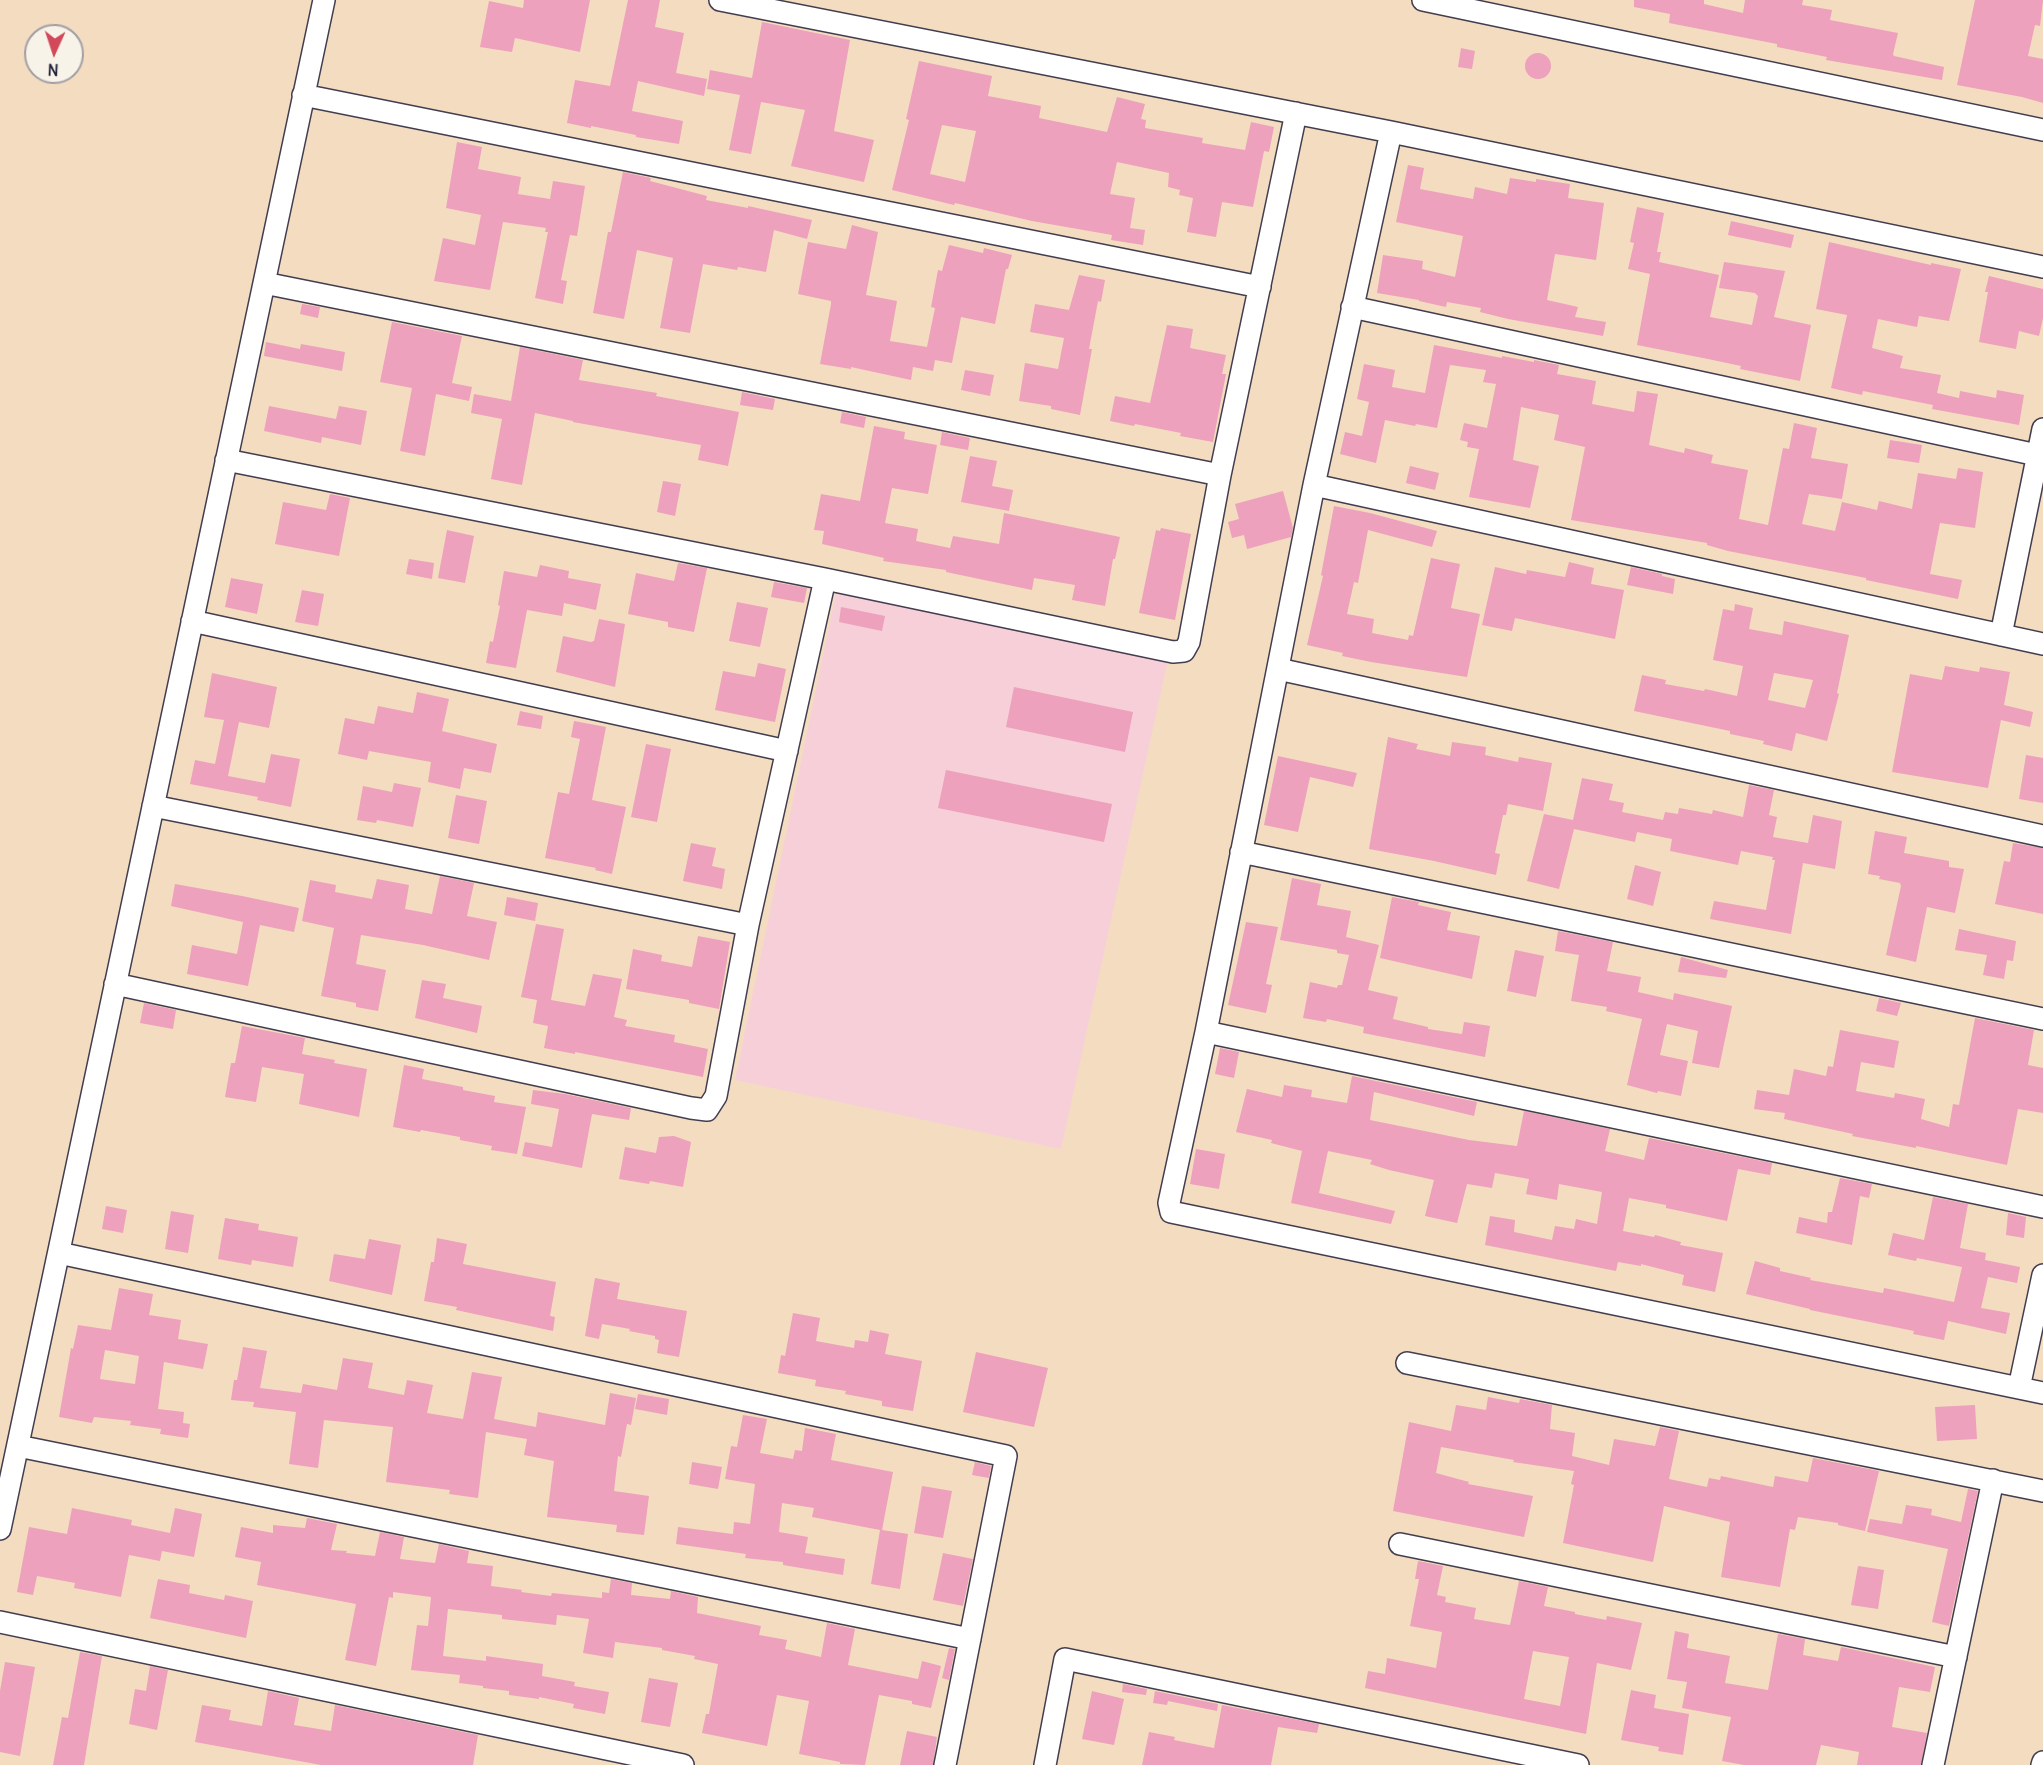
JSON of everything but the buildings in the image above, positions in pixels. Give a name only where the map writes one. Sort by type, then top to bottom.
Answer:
[{"type":"street","points":[[0,1529],[324,0]]},
{"type":"street","points":[[720,0],[1391,132],[2043,267]]},
{"type":"street","points":[[1423,0],[2043,130]]},
{"type":"street","points":[[303,95],[1260,287]]},
{"type":"street","points":[[226,460],[825,579],[1173,652],[1184,651],[1189,642],[1220,475],[1296,113]]},
{"type":"street","points":[[1391,132],[1314,485],[1206,1032],[1169,1203],[1171,1212],[2043,1393]]},
{"type":"street","points":[[264,283],[1220,475]]},
{"type":"street","points":[[1352,307],[2037,455]]},
{"type":"street","points":[[2001,635],[2043,429]]},
{"type":"street","points":[[1314,485],[2043,644]]},
{"type":"street","points":[[115,984],[707,1110],[716,1096],[748,926],[825,579]]},
{"type":"street","points":[[192,621],[787,751]]},
{"type":"street","points":[[1278,669],[2043,836]]},
{"type":"street","points":[[153,806],[748,926]]},
{"type":"street","points":[[1241,852],[2043,1019]]},
{"type":"street","points":[[1206,1032],[2043,1207]]},
{"type":"street","points":[[58,1253],[1006,1456],[945,1765]]},
{"type":"street","points":[[2019,1388],[2043,1275]]},
{"type":"street","points":[[1407,1363],[2043,1491]]},
{"type":"street","points":[[18,1446],[970,1639]]},
{"type":"street","points":[[1933,1765],[1993,1480]]},
{"type":"street","points":[[1400,1544],[1956,1657]]},
{"type":"street","points":[[0,1622],[683,1765]]},
{"type":"street","points":[[1045,1765],[1065,1659],[1578,1765]]},
{"type":"shaded area","points":[[836,593],[1168,659],[1061,1149],[735,1080]]}]
